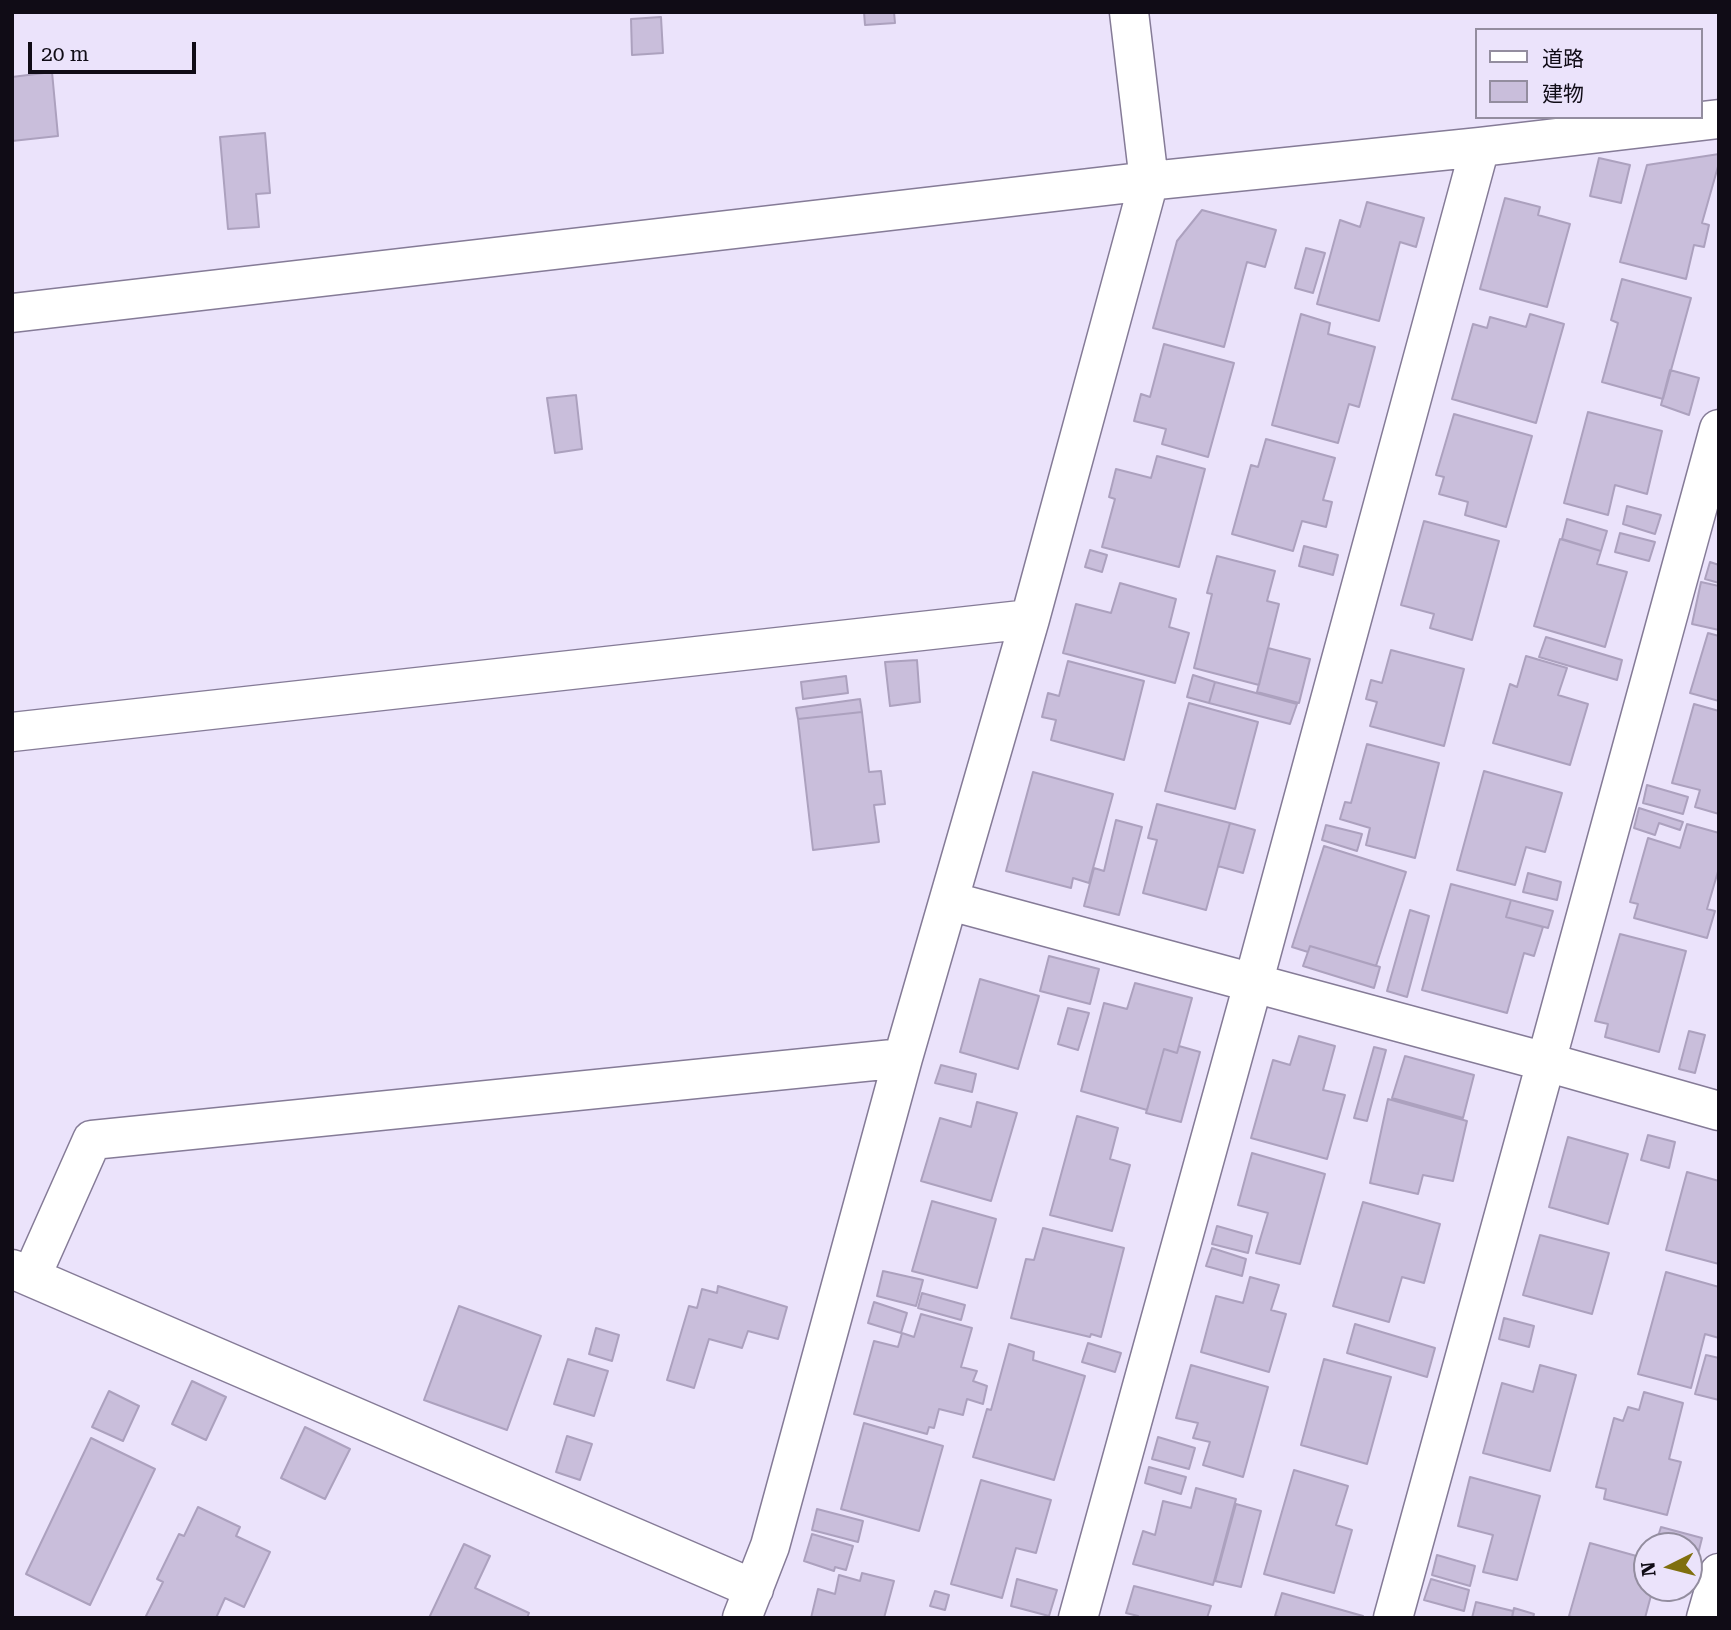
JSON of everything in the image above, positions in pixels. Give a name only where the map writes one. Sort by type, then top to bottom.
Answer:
[{"type":"street","points":[[903,1058],[92,1140],[21,1273],[748,1603],[770,1546],[903,1058],[1030,619],[1149,181],[1129,12]]},
{"type":"street","points":[[12,313],[1149,181],[1719,119]]},
{"type":"street","points":[[1078,1618],[1480,147]]},
{"type":"street","points":[[1393,1618],[1719,429]]},
{"type":"street","points":[[12,732],[1030,619]]},
{"type":"street","points":[[950,901],[1719,1111]]},
{"type":"street","points":[[1706,1618],[1719,1573]]},
{"type":"building","points":[[864,12],[894,12],[895,23],[865,25]]},
{"type":"building","points":[[661,17],[663,53],[632,55],[631,19]]},
{"type":"building","points":[[52,72],[58,136],[12,141],[12,77]]},
{"type":"building","points":[[265,133],[270,193],[256,194],[259,227],[228,229],[220,137]]},
{"type":"building","points":[[1719,154],[1719,163],[1702,223],[1709,225],[1704,247],[1694,245],[1686,279],[1620,262],[1647,165]]},
{"type":"building","points":[[1599,158],[1630,165],[1621,203],[1590,196]]},
{"type":"building","points":[[1505,198],[1540,207],[1538,215],[1570,224],[1547,307],[1480,289]]},
{"type":"building","points":[[1367,202],[1424,218],[1416,247],[1400,242],[1379,321],[1317,304],[1340,220],[1360,227]]},
{"type":"building","points":[[1202,210],[1276,230],[1265,267],[1247,262],[1224,347],[1153,328],[1177,241]]},
{"type":"building","points":[[1306,248],[1325,253],[1313,293],[1295,288]]},
{"type":"building","points":[[1622,279],[1691,298],[1663,399],[1602,382],[1618,323],[1611,320]]},
{"type":"building","points":[[1301,314],[1330,323],[1328,334],[1375,347],[1359,407],[1349,404],[1338,443],[1272,425]]},
{"type":"building","points":[[1530,314],[1564,324],[1536,423],[1452,399],[1473,324],[1487,328],[1490,317],[1526,327]]},
{"type":"building","points":[[1164,344],[1234,363],[1208,457],[1162,444],[1166,429],[1134,421],[1141,394],[1150,397]]},
{"type":"building","points":[[1670,370],[1699,378],[1689,415],[1661,405]]},
{"type":"building","points":[[576,395],[582,449],[555,453],[547,398]]},
{"type":"building","points":[[1588,412],[1662,431],[1647,494],[1615,485],[1608,515],[1564,503]]},
{"type":"building","points":[[1454,414],[1532,436],[1506,527],[1465,515],[1468,502],[1439,494],[1444,477],[1436,475]]},
{"type":"building","points":[[1266,439],[1335,458],[1323,500],[1332,502],[1326,527],[1302,521],[1293,551],[1232,534],[1251,465],[1258,467]]},
{"type":"building","points":[[1157,456],[1205,469],[1179,567],[1102,547],[1115,499],[1109,497],[1116,469],[1151,478]]},
{"type":"building","points":[[1627,506],[1661,515],[1655,534],[1623,524]]},
{"type":"building","points":[[1567,519],[1607,531],[1601,551],[1562,539]]},
{"type":"building","points":[[1424,521],[1499,541],[1472,640],[1430,628],[1434,614],[1401,605]]},
{"type":"building","points":[[1620,533],[1655,542],[1649,561],[1615,552]]},
{"type":"building","points":[[1560,539],[1601,551],[1597,564],[1627,572],[1605,647],[1534,626]]},
{"type":"building","points":[[1304,546],[1338,555],[1333,575],[1299,566]]},
{"type":"building","points":[[1090,550],[1107,555],[1102,572],[1085,567]]},
{"type":"building","points":[[1217,556],[1275,571],[1267,601],[1279,604],[1259,685],[1194,668],[1212,594],[1207,593]]},
{"type":"building","points":[[1710,562],[1719,565],[1719,583],[1705,579]]},
{"type":"building","points":[[1701,582],[1719,586],[1719,630],[1692,624]]},
{"type":"building","points":[[1120,583],[1176,599],[1169,627],[1189,633],[1175,683],[1063,653],[1076,604],[1111,613]]},
{"type":"building","points":[[1708,633],[1719,636],[1719,701],[1690,693]]},
{"type":"building","points":[[1546,637],[1622,660],[1617,680],[1539,657]]},
{"type":"building","points":[[1268,648],[1310,659],[1299,703],[1257,692]]},
{"type":"building","points":[[1391,650],[1464,669],[1444,746],[1370,726],[1377,702],[1366,699],[1371,680],[1382,683]]},
{"type":"building","points":[[1526,656],[1567,668],[1558,695],[1588,704],[1570,765],[1493,743],[1510,684],[1517,687]]},
{"type":"building","points":[[917,660],[920,702],[890,706],[885,662]]},
{"type":"building","points":[[1068,661],[1144,681],[1124,760],[1051,740],[1056,720],[1042,717],[1048,693],[1059,696]]},
{"type":"building","points":[[1193,675],[1215,682],[1209,703],[1187,697]]},
{"type":"building","points":[[846,676],[848,693],[803,699],[801,682]]},
{"type":"building","points":[[1215,682],[1297,704],[1290,724],[1209,703]]},
{"type":"building","points":[[860,699],[862,712],[798,719],[796,708]]},
{"type":"building","points":[[1189,703],[1258,722],[1235,809],[1165,791]]},
{"type":"building","points":[[1694,704],[1719,711],[1719,814],[1695,807],[1700,790],[1672,783]]},
{"type":"building","points":[[862,712],[869,772],[881,771],[885,804],[874,805],[879,842],[813,850],[798,719]]},
{"type":"building","points":[[1367,744],[1439,763],[1415,858],[1366,845],[1370,828],[1340,819],[1345,802],[1351,803]]},
{"type":"building","points":[[1484,771],[1562,793],[1545,852],[1526,847],[1515,885],[1457,870]]},
{"type":"building","points":[[1033,772],[1113,794],[1089,883],[1073,878],[1071,888],[1006,871]]},
{"type":"building","points":[[1647,785],[1688,797],[1683,814],[1643,803]]},
{"type":"building","points":[[1157,804],[1230,823],[1206,910],[1143,893],[1157,840],[1148,838]]},
{"type":"building","points":[[1639,808],[1683,822],[1680,830],[1659,823],[1655,835],[1634,828]]},
{"type":"building","points":[[1116,820],[1142,827],[1119,915],[1084,906],[1094,868],[1104,871]]},
{"type":"building","points":[[1230,823],[1255,830],[1243,873],[1218,866]]},
{"type":"building","points":[[1687,824],[1719,833],[1719,868],[1707,909],[1715,911],[1707,938],[1634,918],[1638,904],[1630,902],[1648,838],[1680,848]]},
{"type":"building","points":[[1326,825],[1362,834],[1357,851],[1322,840]]},
{"type":"building","points":[[1324,846],[1406,872],[1376,966],[1310,946],[1308,952],[1292,947]]},
{"type":"building","points":[[1528,873],[1561,882],[1557,900],[1523,892]]},
{"type":"building","points":[[1451,884],[1511,900],[1506,917],[1543,927],[1534,956],[1524,953],[1507,1013],[1422,990]]},
{"type":"building","points":[[1511,900],[1553,911],[1548,928],[1506,917]]},
{"type":"building","points":[[1410,910],[1429,916],[1407,997],[1387,991]]},
{"type":"building","points":[[1620,934],[1686,951],[1659,1052],[1605,1037],[1608,1024],[1595,1021]]},
{"type":"building","points":[[1310,946],[1380,967],[1374,988],[1303,966]]},
{"type":"building","points":[[1049,956],[1099,969],[1090,1004],[1040,991]]},
{"type":"building","points":[[980,979],[1039,996],[1018,1069],[960,1052]]},
{"type":"building","points":[[1135,983],[1192,998],[1177,1053],[1164,1049],[1147,1110],[1081,1091],[1104,1003],[1127,1009]]},
{"type":"building","points":[[1068,1008],[1089,1013],[1078,1050],[1058,1044]]},
{"type":"building","points":[[1689,1031],[1705,1035],[1695,1073],[1679,1069]]},
{"type":"building","points":[[1299,1036],[1335,1046],[1323,1090],[1345,1095],[1327,1159],[1251,1138],[1273,1060],[1290,1065]]},
{"type":"building","points":[[1179,1046],[1200,1052],[1181,1122],[1146,1113],[1164,1049],[1177,1053]]},
{"type":"building","points":[[1374,1047],[1386,1050],[1367,1121],[1354,1118]]},
{"type":"building","points":[[1405,1056],[1474,1075],[1463,1118],[1392,1098]]},
{"type":"building","points":[[941,1065],[976,1074],[972,1092],[935,1083]]},
{"type":"building","points":[[1388,1099],[1467,1121],[1453,1181],[1423,1175],[1418,1194],[1370,1183]]},
{"type":"building","points":[[977,1102],[1017,1113],[991,1201],[921,1181],[940,1118],[971,1127]]},
{"type":"building","points":[[1077,1116],[1118,1128],[1110,1159],[1130,1165],[1112,1231],[1050,1215]]},
{"type":"building","points":[[1648,1135],[1675,1142],[1669,1168],[1641,1160]]},
{"type":"building","points":[[1568,1137],[1628,1154],[1608,1224],[1549,1207]]},
{"type":"building","points":[[1252,1153],[1325,1174],[1300,1264],[1256,1253],[1268,1213],[1238,1205]]},
{"type":"building","points":[[1687,1172],[1719,1181],[1719,1264],[1666,1250]]},
{"type":"building","points":[[932,1201],[996,1219],[977,1288],[912,1271]]},
{"type":"building","points":[[1363,1202],[1440,1224],[1424,1283],[1402,1277],[1389,1322],[1333,1306]]},
{"type":"building","points":[[1217,1226],[1252,1236],[1248,1253],[1212,1244]]},
{"type":"building","points":[[1043,1228],[1124,1248],[1101,1337],[1091,1334],[1090,1337],[1011,1318],[1026,1259],[1034,1260]]},
{"type":"building","points":[[1540,1235],[1609,1253],[1592,1314],[1523,1295]]},
{"type":"building","points":[[1212,1248],[1246,1259],[1242,1276],[1206,1266]]},
{"type":"building","points":[[883,1271],[923,1280],[916,1306],[877,1296]]},
{"type":"building","points":[[1666,1272],[1719,1287],[1719,1338],[1705,1334],[1691,1388],[1638,1374]]},
{"type":"building","points":[[1250,1277],[1279,1285],[1271,1310],[1286,1314],[1269,1372],[1201,1352],[1216,1296],[1243,1303]]},
{"type":"building","points":[[718,1286],[787,1307],[778,1339],[748,1331],[742,1348],[709,1339],[694,1388],[667,1380],[689,1306],[697,1308],[702,1289],[717,1293]]},
{"type":"building","points":[[922,1293],[965,1305],[961,1320],[918,1308]]},
{"type":"building","points":[[874,1302],[907,1313],[901,1333],[868,1323]]},
{"type":"building","points":[[459,1306],[541,1336],[507,1430],[424,1400]]},
{"type":"building","points":[[921,1314],[972,1328],[961,1367],[977,1371],[973,1381],[987,1386],[983,1404],[967,1399],[963,1415],[939,1409],[934,1428],[929,1427],[927,1434],[854,1414],[874,1341],[898,1347],[902,1333],[914,1337]]},
{"type":"building","points":[[1504,1318],[1534,1326],[1529,1347],[1499,1339]]},
{"type":"building","points":[[1355,1324],[1435,1348],[1427,1377],[1347,1353]]},
{"type":"building","points":[[596,1328],[619,1335],[612,1361],[589,1354]]},
{"type":"building","points":[[1088,1343],[1121,1353],[1115,1372],[1082,1362]]},
{"type":"building","points":[[1009,1344],[1034,1352],[1033,1360],[1085,1376],[1054,1480],[973,1457],[987,1409],[991,1410]]},
{"type":"building","points":[[1706,1355],[1719,1358],[1719,1400],[1695,1394]]},
{"type":"building","points":[[568,1359],[608,1371],[594,1416],[554,1404]]},
{"type":"building","points":[[1324,1359],[1391,1377],[1367,1464],[1301,1445]]},
{"type":"building","points":[[1191,1365],[1268,1387],[1243,1477],[1203,1465],[1210,1442],[1193,1438],[1198,1423],[1176,1418]]},
{"type":"building","points":[[1540,1365],[1576,1375],[1550,1471],[1483,1453],[1502,1383],[1533,1392]]},
{"type":"building","points":[[192,1381],[226,1397],[206,1440],[172,1424]]},
{"type":"building","points":[[109,1391],[139,1406],[123,1441],[92,1427]]},
{"type":"building","points":[[1644,1392],[1683,1403],[1669,1459],[1681,1462],[1667,1515],[1604,1499],[1606,1489],[1596,1487],[1614,1418],[1623,1421],[1628,1407],[1639,1410]]},
{"type":"building","points":[[864,1423],[943,1446],[919,1531],[841,1509]]},
{"type":"building","points":[[305,1427],[350,1449],[325,1499],[281,1478]]},
{"type":"building","points":[[567,1436],[592,1444],[580,1480],[556,1472]]},
{"type":"building","points":[[1158,1437],[1195,1448],[1189,1469],[1152,1459]]},
{"type":"building","points":[[91,1438],[155,1469],[90,1605],[26,1574]]},
{"type":"building","points":[[1149,1467],[1186,1477],[1181,1494],[1145,1483]]},
{"type":"building","points":[[1294,1470],[1348,1486],[1336,1525],[1352,1530],[1334,1593],[1264,1574]]},
{"type":"building","points":[[1470,1477],[1540,1496],[1517,1580],[1483,1572],[1493,1535],[1458,1526]]},
{"type":"building","points":[[981,1480],[1051,1500],[1036,1553],[1016,1548],[1002,1598],[951,1584]]},
{"type":"building","points":[[1196,1488],[1236,1499],[1213,1585],[1133,1564],[1143,1531],[1155,1535],[1163,1501],[1191,1508]]},
{"type":"building","points":[[1236,1504],[1261,1511],[1241,1587],[1215,1581]]},
{"type":"building","points":[[198,1507],[240,1527],[236,1536],[270,1552],[244,1607],[225,1598],[216,1618],[145,1618],[163,1582],[157,1579],[179,1534],[184,1536]]},
{"type":"building","points":[[817,1509],[863,1521],[858,1542],[812,1530]]},
{"type":"building","points":[[1661,1527],[1680,1532],[1659,1532]]},
{"type":"building","points":[[812,1534],[853,1546],[846,1570],[835,1567],[834,1571],[804,1561]]},
{"type":"building","points":[[1590,1543],[1633,1555],[1633,1602],[1649,1602],[1645,1618],[1569,1616]]},
{"type":"building","points":[[464,1544],[490,1556],[475,1588],[529,1613],[527,1618],[429,1618]]},
{"type":"building","points":[[1437,1555],[1475,1566],[1470,1586],[1432,1575]]},
{"type":"building","points":[[862,1573],[894,1581],[884,1618],[811,1618],[818,1589],[835,1594],[839,1575],[860,1581]]},
{"type":"building","points":[[1017,1579],[1057,1590],[1049,1616],[1011,1606]]},
{"type":"building","points":[[1431,1579],[1469,1590],[1464,1611],[1424,1600]]},
{"type":"building","points":[[1134,1586],[1211,1606],[1207,1618],[1137,1618],[1138,1616],[1126,1613]]},
{"type":"building","points":[[935,1591],[949,1595],[945,1610],[930,1606]]},
{"type":"building","points":[[1282,1593],[1363,1616],[1363,1618],[1275,1616]]},
{"type":"building","points":[[1476,1602],[1513,1611],[1512,1618],[1472,1618]]},
{"type":"building","points":[[1514,1608],[1534,1614],[1533,1618],[1512,1618]]}]
